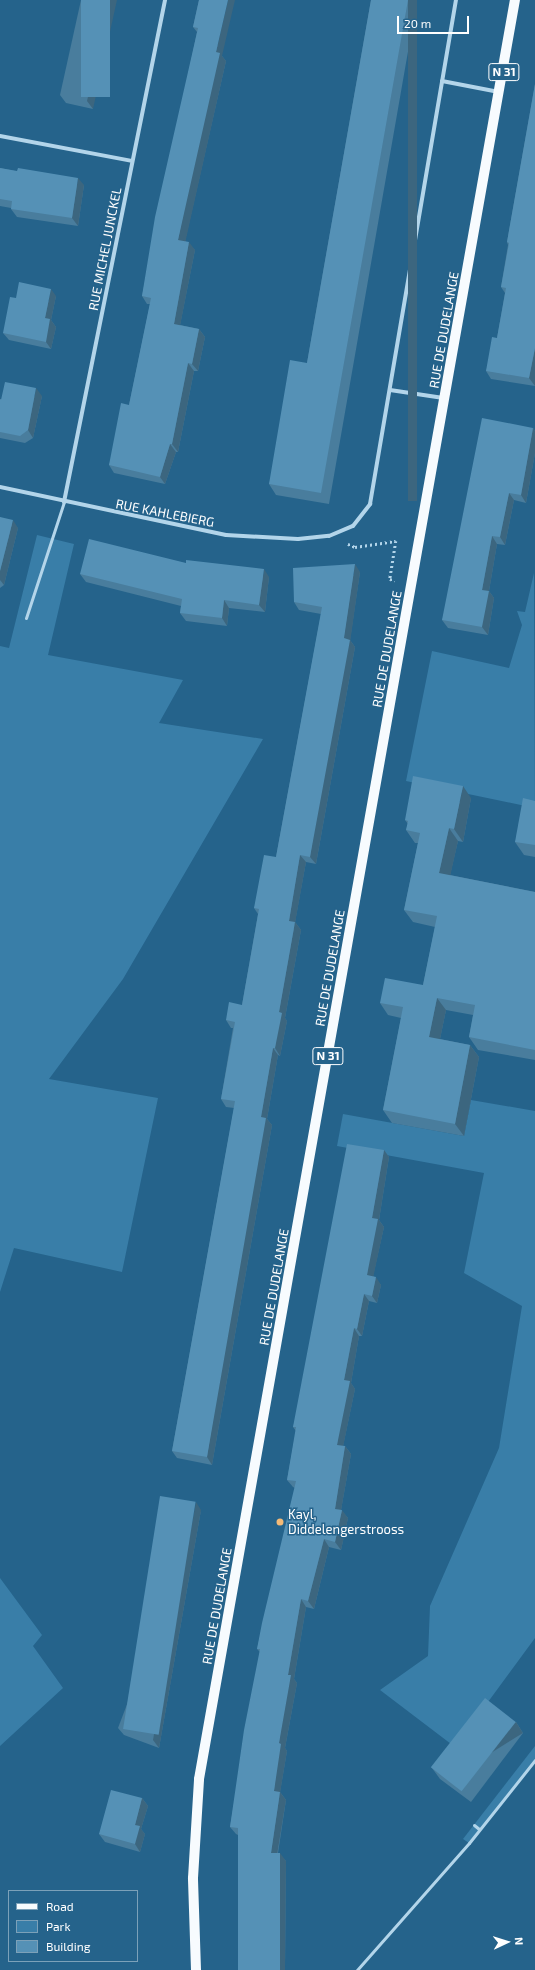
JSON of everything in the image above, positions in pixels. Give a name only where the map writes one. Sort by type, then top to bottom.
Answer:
[{"type":"main road","name":"RUE DE DUDELANGE","points":[[196,1970],[193,1878],[199,1779],[445,398],[501,92],[516,0]]},
{"type":"street","name":"RUE MICHEL JUNCKEL","points":[[64,502],[165,0]]},
{"type":"street","points":[[329,536],[353,526],[370,504],[456,0]]},
{"type":"street","points":[[442,81],[501,92]]},
{"type":"street","points":[[0,136],[132,161]]},
{"type":"street","points":[[390,390],[445,398]]},
{"type":"street","name":"RUE KAHLEBIERG","points":[[0,487],[64,502],[226,535],[298,539],[329,536]]},
{"type":"lane","points":[[26,618],[64,502]]},
{"type":"lane","points":[[357,1970],[479,1829],[535,1760]]},
{"type":"lane","points":[[474,1825],[479,1829]]},
{"type":"path","points":[[329,536],[355,547],[396,541],[390,579],[412,584]]},
{"type":"green space","points":[[37,535],[74,544],[48,655],[183,680],[159,723],[263,739],[123,979],[49,1079],[158,1098],[122,1272],[14,1248],[0,1292],[0,646],[9,648]]},
{"type":"green space","points":[[534,573],[535,808],[406,781],[432,651],[509,668],[522,625],[517,611],[525,612]]},
{"type":"green space","points":[[471,1100],[535,1111],[535,1638],[455,1747],[380,1690],[428,1656],[430,1606],[499,1448],[522,1306],[464,1273],[484,1173],[337,1146],[343,1114],[464,1136]]},
{"type":"green space","points":[[0,1578],[42,1635],[33,1646],[63,1688],[0,1746]]},
{"type":"green space","points":[[535,1746],[535,1760],[469,1843],[463,1839]]},
{"type":"building","points":[[81,0],[110,0],[110,97],[81,97]]},
{"type":"building","points":[[199,0],[228,0],[216,52],[220,53],[178,240],[189,242],[174,324],[199,329],[192,364],[188,363],[172,444],[170,444],[160,477],[109,465],[121,403],[129,405],[151,298],[142,296],[155,217],[198,28],[193,27]]},
{"type":"building","points":[[371,0],[408,0],[321,493],[269,484],[290,360],[307,363]]},
{"type":"building","points":[[535,84],[535,348],[529,378],[486,371],[492,337],[497,338],[506,288],[501,287],[509,243],[507,242]]},
{"type":"building","points":[[0,168],[17,171],[18,168],[78,178],[72,218],[11,209],[12,201],[0,199]]},
{"type":"building","points":[[19,282],[51,289],[45,318],[50,319],[46,342],[3,333],[10,297],[16,298]]},
{"type":"building","points":[[5,382],[36,388],[28,430],[20,436],[0,432],[0,399],[1,400]]},
{"type":"building","points":[[482,418],[533,428],[521,495],[509,493],[500,537],[492,536],[482,590],[489,591],[482,627],[442,620]]},
{"type":"building","points":[[0,517],[13,520],[0,571]]},
{"type":"building","points":[[89,539],[186,563],[186,560],[264,569],[259,605],[224,600],[222,618],[180,613],[182,599],[80,574]]},
{"type":"building","points":[[355,564],[344,638],[350,640],[310,857],[300,855],[289,921],[295,922],[279,1012],[282,1013],[275,1048],[273,1048],[261,1117],[266,1118],[207,1457],[172,1451],[235,1101],[221,1099],[235,1022],[226,1020],[229,1002],[242,1005],[259,909],[254,908],[264,855],[276,857],[322,607],[294,602],[293,568]]},
{"type":"building","points":[[413,776],[463,786],[454,829],[449,828],[439,873],[535,892],[535,1050],[469,1037],[475,1005],[437,998],[429,1037],[470,1045],[455,1124],[383,1110],[403,1007],[380,1003],[385,978],[423,985],[437,916],[404,910],[420,833],[406,830],[408,821],[405,820]]},
{"type":"building","points":[[523,798],[535,801],[535,845],[515,842]]},
{"type":"building","points":[[347,1144],[384,1150],[372,1218],[378,1219],[367,1275],[376,1277],[372,1296],[364,1294],[357,1329],[354,1328],[344,1380],[350,1381],[337,1445],[345,1446],[335,1509],[342,1510],[335,1542],[324,1539],[308,1601],[301,1599],[288,1675],[291,1675],[279,1743],[281,1744],[274,1791],[280,1792],[271,1853],[280,1853],[280,1970],[238,1970],[238,1828],[230,1827],[244,1730],[260,1649],[257,1649],[296,1481],[287,1480],[296,1427],[293,1427]]},
{"type":"building","points":[[160,1496],[196,1502],[159,1735],[123,1729]]},
{"type":"building","points":[[485,1698],[516,1722],[462,1791],[431,1767]]},
{"type":"building","points":[[111,1790],[142,1798],[135,1825],[140,1826],[135,1844],[99,1834]]},
{"type":"place","name":"Kayl, Diddelengerstrooss","points":[[280,1522]]}]
